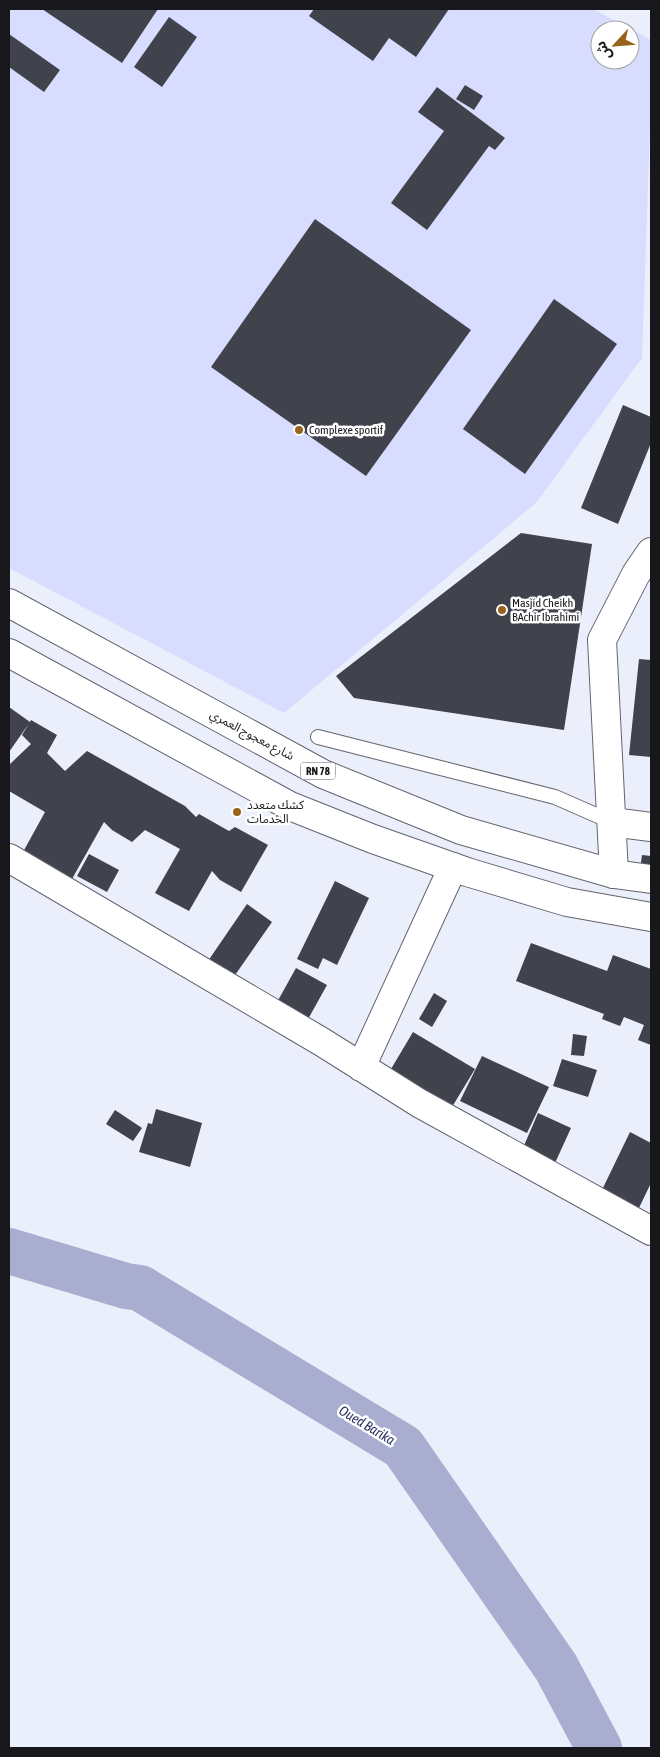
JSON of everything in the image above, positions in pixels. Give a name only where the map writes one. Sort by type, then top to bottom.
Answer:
[{"type":"main road","points":[[614,874],[602,640],[636,574],[651,552]]},
{"type":"main road","name":"شارع معجوج العمري","points":[[9,603],[323,774],[460,830],[614,874],[651,879]]},
{"type":"main road","points":[[9,653],[290,806],[373,839],[453,867],[567,902],[651,917]]},
{"type":"main road","points":[[612,822],[651,827]]},
{"type":"main road","points":[[9,858],[322,1042],[419,1103],[651,1231]]},
{"type":"main road","points":[[361,1067],[453,867]]},
{"type":"lane","points":[[318,737],[555,797],[612,822]]},
{"type":"shaded area","name":"Complexe sportif","points":[[9,9],[593,9],[614,20],[590,20],[590,70],[640,70],[640,34],[651,40],[651,97],[642,358],[536,503],[284,713],[9,568]]},
{"type":"building","points":[[42,9],[158,9],[122,63]]},
{"type":"building","points":[[314,9],[449,9],[416,57],[389,38],[373,61],[309,16]]},
{"type":"building","points":[[169,17],[197,37],[162,87],[134,67]]},
{"type":"building","points":[[9,34],[60,70],[44,92],[9,67]]},
{"type":"building","points":[[465,85],[483,96],[474,110],[456,99]]},
{"type":"building","points":[[437,87],[505,138],[495,150],[489,146],[427,230],[391,203],[444,131],[418,112]]},
{"type":"building","points":[[315,219],[471,330],[366,476],[211,367]]},
{"type":"building","points":[[554,299],[617,344],[525,474],[463,429]]},
{"type":"building","points":[[623,405],[651,417],[651,443],[618,524],[581,508]]},
{"type":"building","name":"Masjid Cheikh BAchir Ibrahimi","points":[[521,533],[592,544],[564,730],[354,698],[336,676]]},
{"type":"building","points":[[639,659],[651,660],[651,757],[629,755]]},
{"type":"building","points":[[9,707],[30,722],[9,752]]},
{"type":"building","points":[[31,720],[57,735],[47,753],[65,771],[87,751],[185,806],[196,817],[199,814],[229,831],[235,827],[268,845],[241,892],[220,880],[212,871],[189,911],[155,893],[180,849],[145,830],[132,842],[112,830],[104,822],[72,879],[23,852],[45,812],[9,791],[9,765],[31,744],[22,735]]},
{"type":"building","points":[[89,854],[119,870],[107,892],[77,876]]},
{"type":"building","points":[[642,855],[651,856],[651,872],[640,870]]},
{"type":"building","points":[[335,881],[369,898],[337,965],[323,958],[318,969],[297,959]]},
{"type":"building","points":[[247,904],[272,922],[233,978],[208,961]]},
{"type":"building","points":[[531,943],[607,971],[613,955],[651,969],[651,1045],[638,1040],[644,1025],[624,1017],[620,1026],[602,1019],[604,1014],[516,981]]},
{"type":"building","points":[[296,968],[327,985],[307,1021],[276,1004]]},
{"type":"building","points":[[434,993],[447,1001],[432,1027],[419,1019]]},
{"type":"building","points":[[413,1032],[475,1069],[452,1107],[391,1069]]},
{"type":"building","points":[[573,1034],[587,1036],[584,1056],[571,1055]]},
{"type":"building","points":[[482,1056],[549,1087],[527,1133],[460,1101]]},
{"type":"building","points":[[562,1059],[597,1070],[588,1097],[553,1086]]},
{"type":"building","points":[[156,1109],[202,1123],[190,1167],[139,1152],[148,1123],[152,1124]]},
{"type":"building","points":[[115,1110],[142,1128],[133,1141],[106,1124]]},
{"type":"building","points":[[538,1113],[571,1128],[555,1163],[523,1148]]},
{"type":"building","points":[[630,1132],[651,1143],[651,1183],[637,1212],[600,1194]]},
{"type":"waterway","name":"Oued Barika","points":[[9,1251],[126,1286],[140,1288],[403,1447],[556,1667],[599,1748]]},
{"type":"place","name":"Complexe sportif","points":[[299,430]]},
{"type":"place","name":"Masjid Cheikh BAchir Ibrahimi","points":[[502,610]]},
{"type":"place","name":"كشك متعدد الخدمات","points":[[237,812]]}]
